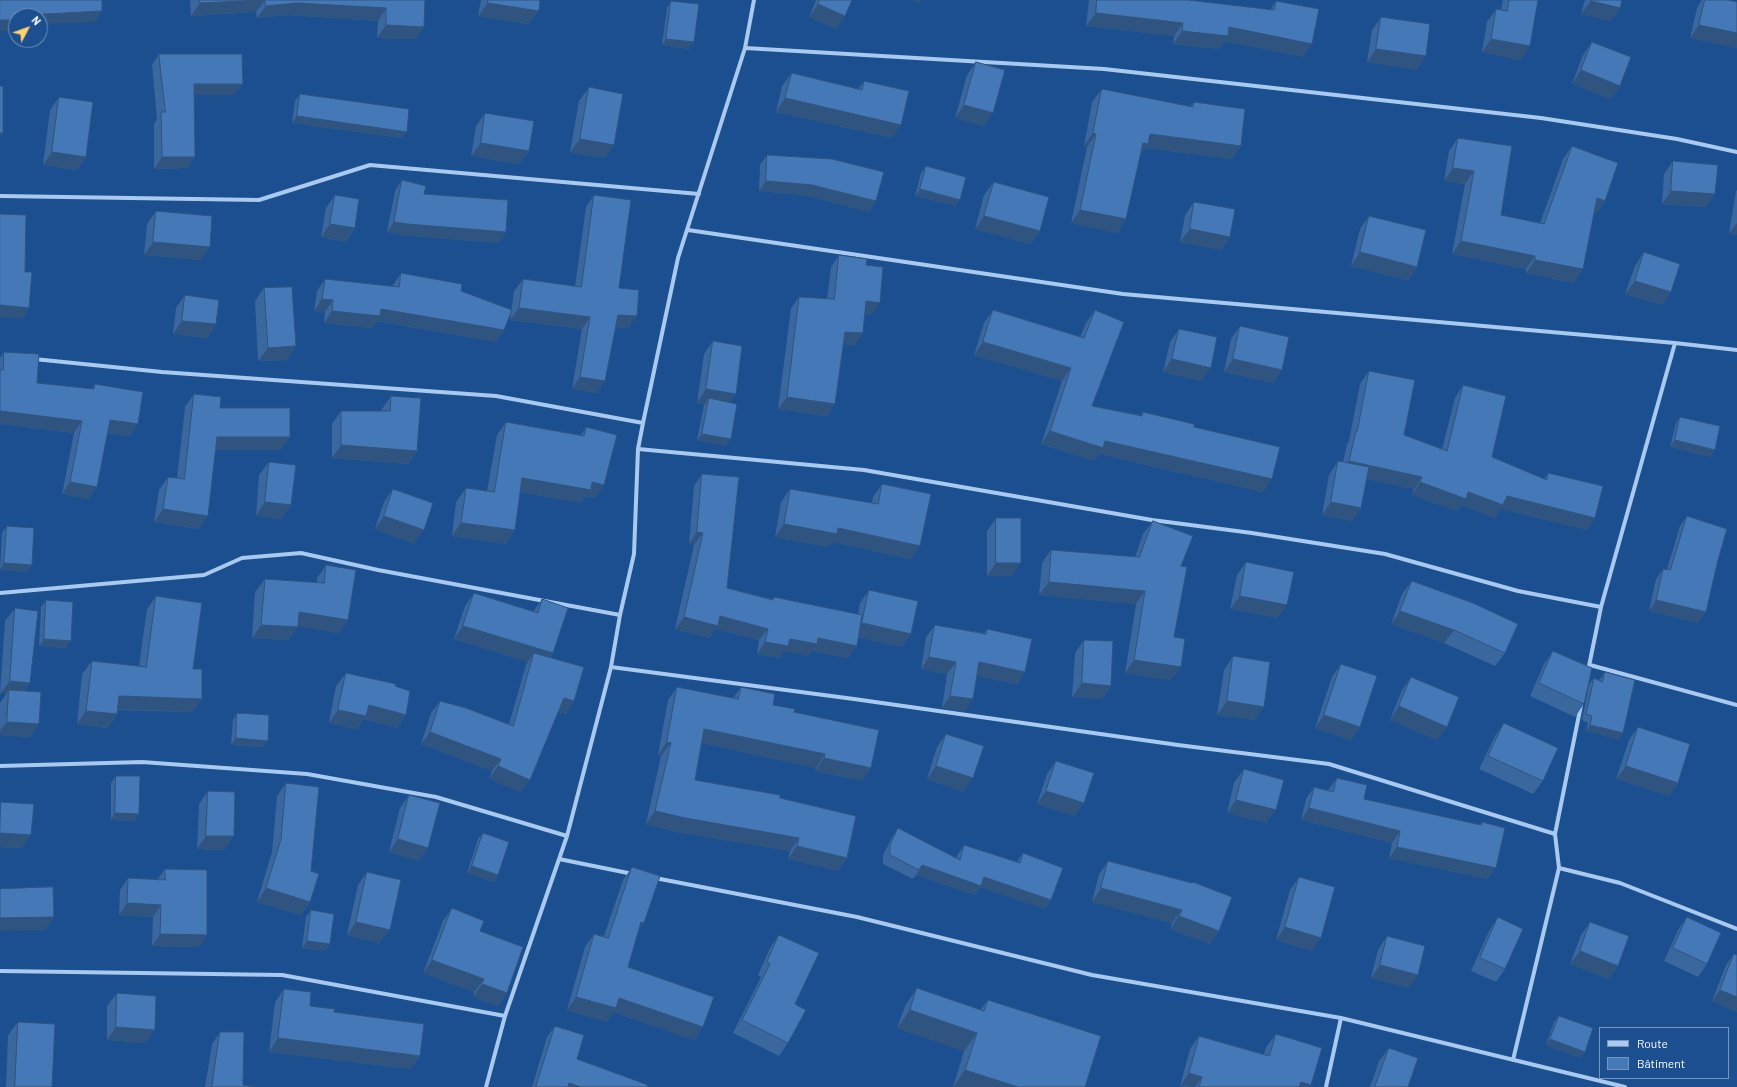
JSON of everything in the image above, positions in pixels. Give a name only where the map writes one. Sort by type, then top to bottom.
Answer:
[{"type":"street","points":[[486,1087],[505,1016],[567,836],[611,667],[620,615],[634,554],[638,449],[678,258],[745,48],[754,0]]},
{"type":"street","points":[[745,48],[1112,70],[1393,100],[1541,118],[1677,139],[1737,152]]},
{"type":"street","points":[[0,196],[259,200],[370,165],[699,194]]},
{"type":"street","points":[[688,230],[1123,294],[1675,343],[1737,350]]},
{"type":"street","points":[[1587,680],[1601,607],[1675,343]]},
{"type":"street","points":[[31,359],[162,372],[496,396],[643,423]]},
{"type":"street","points":[[638,449],[864,470],[1152,520],[1252,533],[1385,554],[1518,591],[1601,607]]},
{"type":"street","points":[[0,593],[204,575],[242,558],[301,553],[378,570],[620,615]]},
{"type":"street","points":[[1590,664],[1737,705]]},
{"type":"street","points":[[611,667],[846,698],[1178,745],[1329,764],[1555,834]]},
{"type":"street","points":[[1513,1060],[1559,868],[1555,834],[1582,703]]},
{"type":"street","points":[[0,766],[142,762],[307,774],[436,797],[567,836]]},
{"type":"street","points":[[559,859],[637,874]]},
{"type":"street","points":[[1559,868],[1620,883],[1737,929]]},
{"type":"street","points":[[653,877],[857,917],[1092,975],[1341,1018],[1625,1087]]},
{"type":"street","points":[[0,971],[282,975],[505,1016]]},
{"type":"street","points":[[1326,1087],[1341,1018]]},
{"type":"building","points":[[0,0],[102,0],[102,11],[48,14],[48,8],[8,8],[8,20],[0,20]]},
{"type":"building","points":[[200,0],[264,0],[200,3]]},
{"type":"building","points":[[265,0],[425,0],[424,27],[386,25],[386,8],[297,3],[266,6]]},
{"type":"building","points":[[488,0],[540,0],[539,11],[488,3]]},
{"type":"building","points":[[820,0],[852,0],[845,16],[818,4]]},
{"type":"building","points":[[1097,0],[1188,0],[1274,10],[1276,1],[1319,9],[1312,44],[1229,27],[1228,36],[1182,31],[1183,23],[1096,13]]},
{"type":"building","points":[[1509,0],[1538,0],[1530,46],[1491,39],[1496,9],[1507,11]]},
{"type":"building","points":[[1591,0],[1622,0],[1620,8]]},
{"type":"building","points":[[1705,0],[1728,0],[1737,2],[1737,33],[1699,25]]},
{"type":"building","points":[[671,1],[699,4],[694,42],[666,39]]},
{"type":"building","points":[[1381,17],[1430,24],[1426,56],[1376,49]]},
{"type":"building","points":[[1592,42],[1631,57],[1620,86],[1581,70]]},
{"type":"building","points":[[159,54],[242,54],[243,84],[194,84],[195,157],[162,157],[161,112],[165,112]]},
{"type":"building","points":[[976,62],[1005,70],[993,113],[964,105]]},
{"type":"building","points":[[792,73],[862,90],[864,81],[909,91],[901,125],[785,98]]},
{"type":"building","points":[[0,86],[3,86],[3,133],[0,133]]},
{"type":"building","points":[[589,87],[623,94],[614,145],[580,139]]},
{"type":"building","points":[[1102,89],[1193,107],[1194,102],[1245,109],[1241,146],[1150,134],[1148,144],[1143,143],[1126,219],[1080,210],[1096,134],[1093,133]]},
{"type":"building","points":[[300,94],[409,109],[407,132],[297,116]]},
{"type":"building","points":[[59,97],[93,102],[86,157],[52,152]]},
{"type":"building","points":[[485,113],[534,121],[529,151],[481,143]]},
{"type":"building","points":[[1458,138],[1512,146],[1501,215],[1544,224],[1572,146],[1618,163],[1605,201],[1597,198],[1583,269],[1535,260],[1535,256],[1461,241],[1474,171],[1453,168]]},
{"type":"building","points":[[767,155],[832,159],[884,172],[876,201],[812,185],[766,181]]},
{"type":"building","points":[[1673,161],[1718,165],[1715,194],[1671,191]]},
{"type":"building","points":[[926,166],[966,177],[960,200],[920,189]]},
{"type":"building","points":[[402,180],[426,186],[424,194],[508,200],[506,232],[394,222]]},
{"type":"building","points":[[994,182],[1049,197],[1040,231],[984,216]]},
{"type":"building","points":[[335,195],[359,199],[355,228],[330,224]]},
{"type":"building","points":[[594,195],[631,200],[619,288],[639,290],[637,316],[618,315],[605,381],[580,377],[590,317],[519,308],[523,279],[581,287]]},
{"type":"building","points":[[1194,202],[1235,209],[1230,237],[1190,229]]},
{"type":"building","points":[[156,211],[212,216],[210,247],[153,242]]},
{"type":"building","points":[[0,214],[26,215],[25,272],[32,272],[29,308],[0,305]]},
{"type":"building","points":[[1369,216],[1426,230],[1417,267],[1360,252]]},
{"type":"building","points":[[1644,252],[1680,264],[1671,292],[1635,281]]},
{"type":"building","points":[[839,255],[867,259],[866,265],[883,267],[880,303],[866,301],[863,333],[845,332],[835,404],[787,397],[799,297],[834,299]]},
{"type":"building","points":[[401,273],[462,284],[461,291],[512,310],[504,330],[381,309],[380,316],[332,311],[333,300],[322,299],[325,279],[399,287]]},
{"type":"building","points":[[292,287],[296,346],[268,348],[264,288]]},
{"type":"building","points":[[185,295],[219,300],[216,324],[182,321]]},
{"type":"building","points":[[993,310],[1084,338],[1095,310],[1124,322],[1092,406],[1142,416],[1143,412],[1194,424],[1194,427],[1280,447],[1272,479],[1105,441],[1103,448],[1050,431],[1071,368],[983,342]]},
{"type":"building","points":[[1240,326],[1289,337],[1282,370],[1233,359]]},
{"type":"building","points":[[1179,329],[1217,337],[1211,368],[1172,359]]},
{"type":"building","points":[[713,341],[742,346],[736,394],[706,389]]},
{"type":"building","points":[[4,352],[39,354],[37,383],[94,389],[95,384],[143,392],[138,424],[110,420],[97,487],[70,482],[82,421],[0,411],[0,370],[3,370]]},
{"type":"building","points":[[1369,371],[1415,380],[1404,435],[1447,451],[1463,385],[1506,396],[1492,457],[1547,480],[1548,473],[1603,486],[1595,518],[1507,496],[1503,505],[1468,492],[1466,499],[1420,482],[1422,477],[1349,461],[1357,431]]},
{"type":"building","points":[[194,394],[221,397],[220,408],[290,408],[290,437],[217,437],[208,516],[163,509],[168,477],[184,479]]},
{"type":"building","points":[[391,396],[421,398],[417,451],[341,445],[341,411],[390,411]]},
{"type":"building","points":[[709,398],[737,404],[731,439],[702,434]]},
{"type":"building","points":[[1680,417],[1720,426],[1715,450],[1675,440]]},
{"type":"building","points":[[506,422],[584,436],[586,427],[617,435],[604,485],[592,482],[591,490],[522,478],[515,530],[461,523],[466,488],[494,492]]},
{"type":"building","points":[[1338,461],[1369,467],[1361,508],[1331,502]]},
{"type":"building","points":[[269,462],[296,465],[291,505],[265,502]]},
{"type":"building","points":[[702,474],[739,477],[727,588],[773,600],[774,597],[862,615],[857,646],[818,638],[817,644],[790,639],[788,646],[765,642],[768,629],[720,616],[718,626],[684,617],[703,533],[697,532]]},
{"type":"building","points":[[882,484],[931,494],[920,546],[838,528],[837,534],[784,524],[790,489],[878,504]]},
{"type":"building","points":[[393,489],[433,503],[424,530],[384,516]]},
{"type":"building","points":[[1687,516],[1727,529],[1706,612],[1656,600],[1663,569],[1670,570]]},
{"type":"building","points":[[996,518],[1021,518],[1021,563],[996,563]]},
{"type":"building","points":[[1153,521],[1193,536],[1181,566],[1187,567],[1174,637],[1185,639],[1181,667],[1134,660],[1145,591],[1049,582],[1051,550],[1139,557]]},
{"type":"building","points":[[7,526],[34,528],[32,565],[4,563]]},
{"type":"building","points":[[1246,562],[1294,572],[1287,605],[1240,596]]},
{"type":"building","points":[[326,565],[356,570],[348,620],[299,612],[298,627],[261,625],[265,579],[324,583]]},
{"type":"building","points":[[1412,581],[1473,603],[1518,624],[1505,653],[1454,630],[1400,611]]},
{"type":"building","points":[[869,590],[918,601],[911,634],[862,623]]},
{"type":"building","points":[[474,593],[538,613],[542,599],[568,608],[553,653],[463,626]]},
{"type":"building","points":[[156,596],[202,603],[193,669],[202,669],[202,699],[119,696],[117,714],[86,711],[92,661],[146,667]]},
{"type":"building","points":[[46,600],[73,602],[71,641],[44,639]]},
{"type":"building","points":[[15,608],[38,611],[30,683],[10,681]]},
{"type":"building","points":[[935,625],[986,634],[987,629],[1032,639],[1025,672],[979,662],[973,699],[950,696],[956,662],[929,657]]},
{"type":"building","points":[[1084,640],[1113,641],[1111,686],[1082,683]]},
{"type":"building","points":[[1553,651],[1592,668],[1584,704],[1539,683]]},
{"type":"building","points":[[534,653],[584,667],[574,701],[564,698],[530,780],[498,766],[501,759],[430,732],[440,701],[466,708],[513,726]]},
{"type":"building","points":[[1233,656],[1270,662],[1264,707],[1227,701]]},
{"type":"building","points":[[1341,664],[1377,676],[1360,727],[1324,715]]},
{"type":"building","points":[[1605,672],[1635,680],[1623,733],[1590,725],[1592,716],[1586,714],[1594,678],[1602,682]]},
{"type":"building","points":[[346,673],[396,684],[395,686],[410,691],[406,715],[369,705],[366,716],[338,710]]},
{"type":"building","points":[[1411,677],[1459,697],[1447,727],[1399,706]]},
{"type":"building","points":[[677,687],[738,699],[741,687],[775,694],[773,705],[795,709],[794,712],[879,730],[871,768],[824,758],[825,754],[704,729],[695,780],[780,795],[780,798],[856,816],[847,858],[797,846],[799,838],[685,818],[655,811],[671,743],[667,742]]},
{"type":"building","points":[[9,690],[41,692],[39,724],[7,722]]},
{"type":"building","points":[[237,713],[269,715],[268,741],[236,738]]},
{"type":"building","points":[[1504,723],[1558,748],[1543,781],[1488,756]]},
{"type":"building","points":[[1638,727],[1690,744],[1678,783],[1626,766]]},
{"type":"building","points":[[946,734],[984,746],[973,778],[936,766]]},
{"type":"building","points":[[1056,761],[1094,773],[1084,803],[1046,791]]},
{"type":"building","points":[[1244,769],[1284,780],[1276,810],[1236,800]]},
{"type":"building","points":[[116,776],[140,776],[139,814],[115,813]]},
{"type":"building","points":[[1337,778],[1367,785],[1364,799],[1481,825],[1482,822],[1505,828],[1496,868],[1397,847],[1400,831],[1309,808],[1314,787],[1333,792]]},
{"type":"building","points":[[286,783],[319,787],[311,871],[319,874],[310,902],[266,888],[281,839]]},
{"type":"building","points":[[208,791],[235,792],[234,836],[206,836]]},
{"type":"building","points":[[409,795],[440,803],[428,848],[398,839]]},
{"type":"building","points":[[1,802],[34,804],[31,835],[0,833]]},
{"type":"building","points":[[898,828],[960,860],[964,845],[1020,863],[1023,853],[1063,868],[1051,900],[984,877],[981,886],[922,865],[919,870],[890,855],[890,845]]},
{"type":"building","points":[[483,833],[509,842],[498,875],[472,866]]},
{"type":"building","points":[[1108,861],[1192,883],[1193,882],[1232,897],[1219,931],[1179,916],[1182,910],[1101,888]]},
{"type":"building","points":[[632,867],[660,876],[644,923],[641,922],[628,967],[714,997],[703,1027],[619,998],[616,1008],[576,997],[594,934],[608,938]]},
{"type":"building","points":[[165,869],[207,870],[207,935],[160,934],[161,905],[127,903],[128,878],[165,880]]},
{"type":"building","points":[[367,872],[401,880],[390,930],[356,922]]},
{"type":"building","points":[[1299,877],[1335,887],[1321,938],[1285,927]]},
{"type":"building","points":[[53,887],[54,917],[0,918],[0,889]]},
{"type":"building","points":[[452,908],[484,921],[480,931],[523,947],[507,993],[482,984],[484,979],[432,960]]},
{"type":"building","points":[[311,910],[334,914],[330,944],[307,941]]},
{"type":"building","points":[[1498,917],[1523,929],[1505,969],[1480,958]]},
{"type":"building","points":[[1687,917],[1721,933],[1707,964],[1673,948]]},
{"type":"building","points":[[1590,922],[1629,936],[1618,966],[1580,951]]},
{"type":"building","points":[[779,935],[819,953],[795,1004],[806,1010],[788,1043],[742,1020],[770,964],[767,962]]},
{"type":"building","points":[[1387,936],[1425,946],[1418,975],[1380,965]]},
{"type":"building","points":[[1734,954],[1737,955],[1737,997],[1720,990]]},
{"type":"building","points":[[917,988],[984,1011],[988,1000],[1101,1036],[1085,1087],[1018,1087],[965,1070],[977,1033],[910,1010]]},
{"type":"building","points":[[284,989],[311,992],[310,1006],[335,1009],[334,1012],[424,1024],[420,1056],[278,1038]]},
{"type":"building","points":[[117,993],[156,996],[155,1030],[116,1027]]},
{"type":"building","points":[[1559,1016],[1593,1028],[1585,1052],[1550,1039]]},
{"type":"building","points":[[18,1022],[55,1024],[52,1087],[15,1087]]},
{"type":"building","points":[[555,1026],[584,1035],[577,1059],[648,1085],[647,1087],[581,1087],[569,1083],[568,1087],[536,1087]]},
{"type":"building","points":[[220,1032],[244,1032],[243,1085],[256,1087],[212,1087]]},
{"type":"building","points":[[1276,1034],[1322,1048],[1311,1085],[1301,1082],[1299,1087],[1199,1087],[1202,1077],[1189,1073],[1199,1036],[1269,1056]]},
{"type":"building","points":[[1389,1048],[1418,1058],[1408,1087],[1375,1087]]}]
